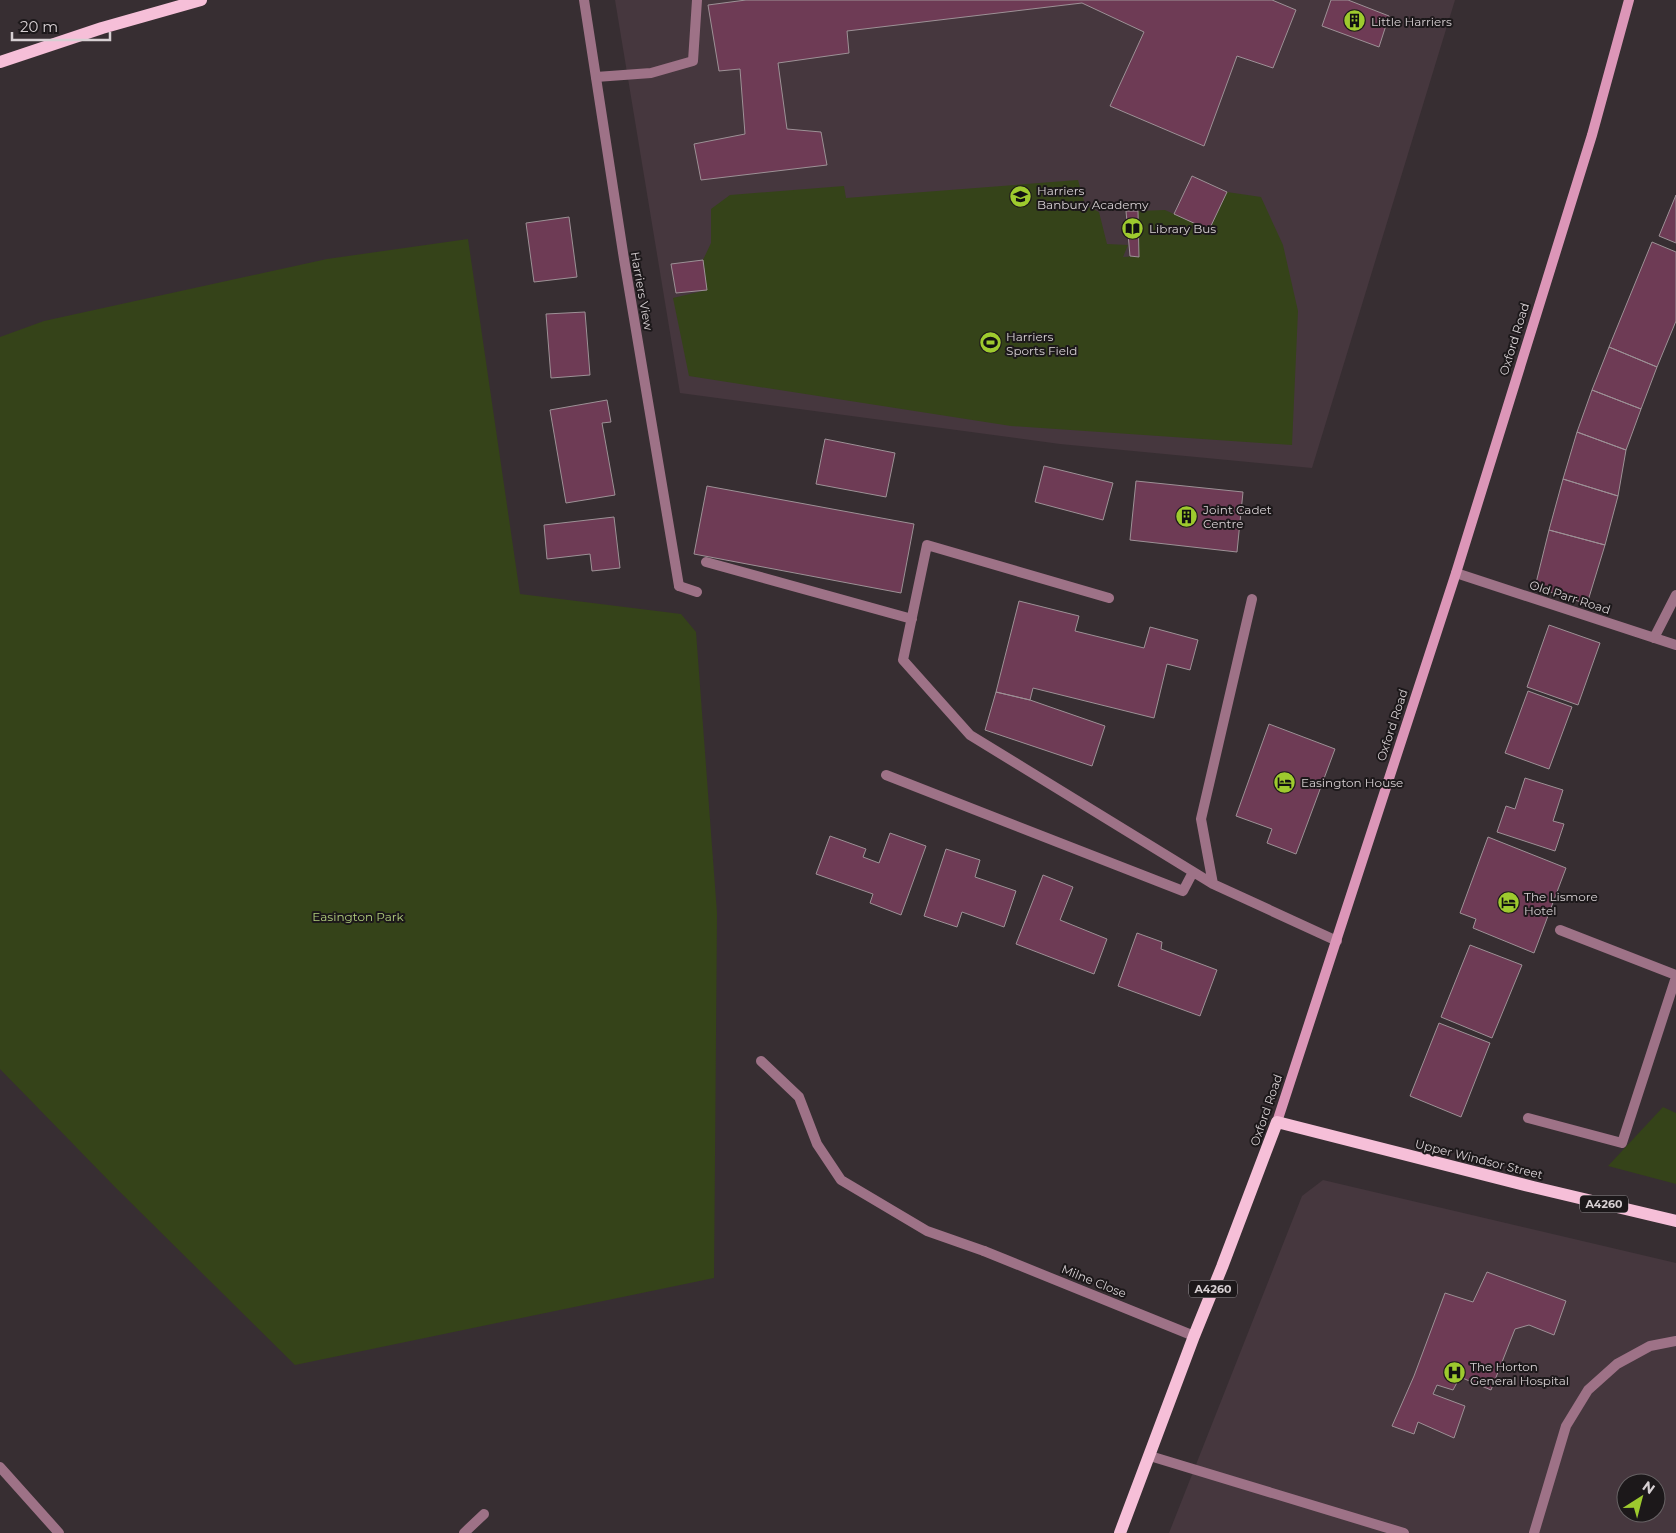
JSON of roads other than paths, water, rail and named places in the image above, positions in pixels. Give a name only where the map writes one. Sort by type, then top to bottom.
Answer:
[{"type":"main road","points":[[0,62],[102,28],[201,0]]},
{"type":"main road","name":"Oxford Road","points":[[1120,1533],[1277,1122],[1456,573],[1592,135],[1629,0]]},
{"type":"main road","name":"Upper Windsor Street","points":[[1277,1122],[1676,1221]]},
{"type":"street","name":"Harriers View","points":[[584,0],[624,259],[679,586],[697,592]]},
{"type":"street","points":[[596,77],[651,73],[693,61],[697,0]]},
{"type":"street","points":[[1110,598],[927,545],[904,660],[970,735],[1213,884],[1336,941]]},
{"type":"street","points":[[706,562],[912,619]]},
{"type":"street","name":"Old Parr Road","points":[[1456,573],[1676,645]]},
{"type":"street","points":[[1654,638],[1676,595]]},
{"type":"street","points":[[1213,884],[1201,820],[1252,599]]},
{"type":"street","points":[[886,775],[1183,891],[1192,872]]},
{"type":"street","points":[[1528,1118],[1622,1143],[1676,976],[1560,930]]},
{"type":"street","name":"Milne Close","points":[[762,1061],[799,1097],[817,1144],[842,1180],[927,1231],[984,1251],[1194,1336]]},
{"type":"street","points":[[1534,1533],[1566,1426],[1588,1390],[1617,1364],[1642,1350],[1650,1346],[1676,1341]]},
{"type":"street","points":[[1150,1456],[1404,1533]]},
{"type":"street","points":[[0,1466],[59,1533]]},
{"type":"street","points":[[464,1533],[484,1514]]},
{"type":"place","name":"Little Harriers","points":[[1355,21]]},
{"type":"place","name":"Harriers Banbury Academy","points":[[1021,197]]},
{"type":"place","name":"Library Bus","points":[[1133,228]]},
{"type":"place","name":"Harriers Sports Field","points":[[990,343]]},
{"type":"place","name":"Joint Cadet Centre","points":[[1187,516]]},
{"type":"place","name":"Easington House","points":[[1285,782]]},
{"type":"place","name":"The Lismore Hotel","points":[[1508,903]]},
{"type":"place","name":"The Horton General Hospital","points":[[1454,1373]]},
{"type":"park label","name":"Easington Park","points":[[358,916]]}]
